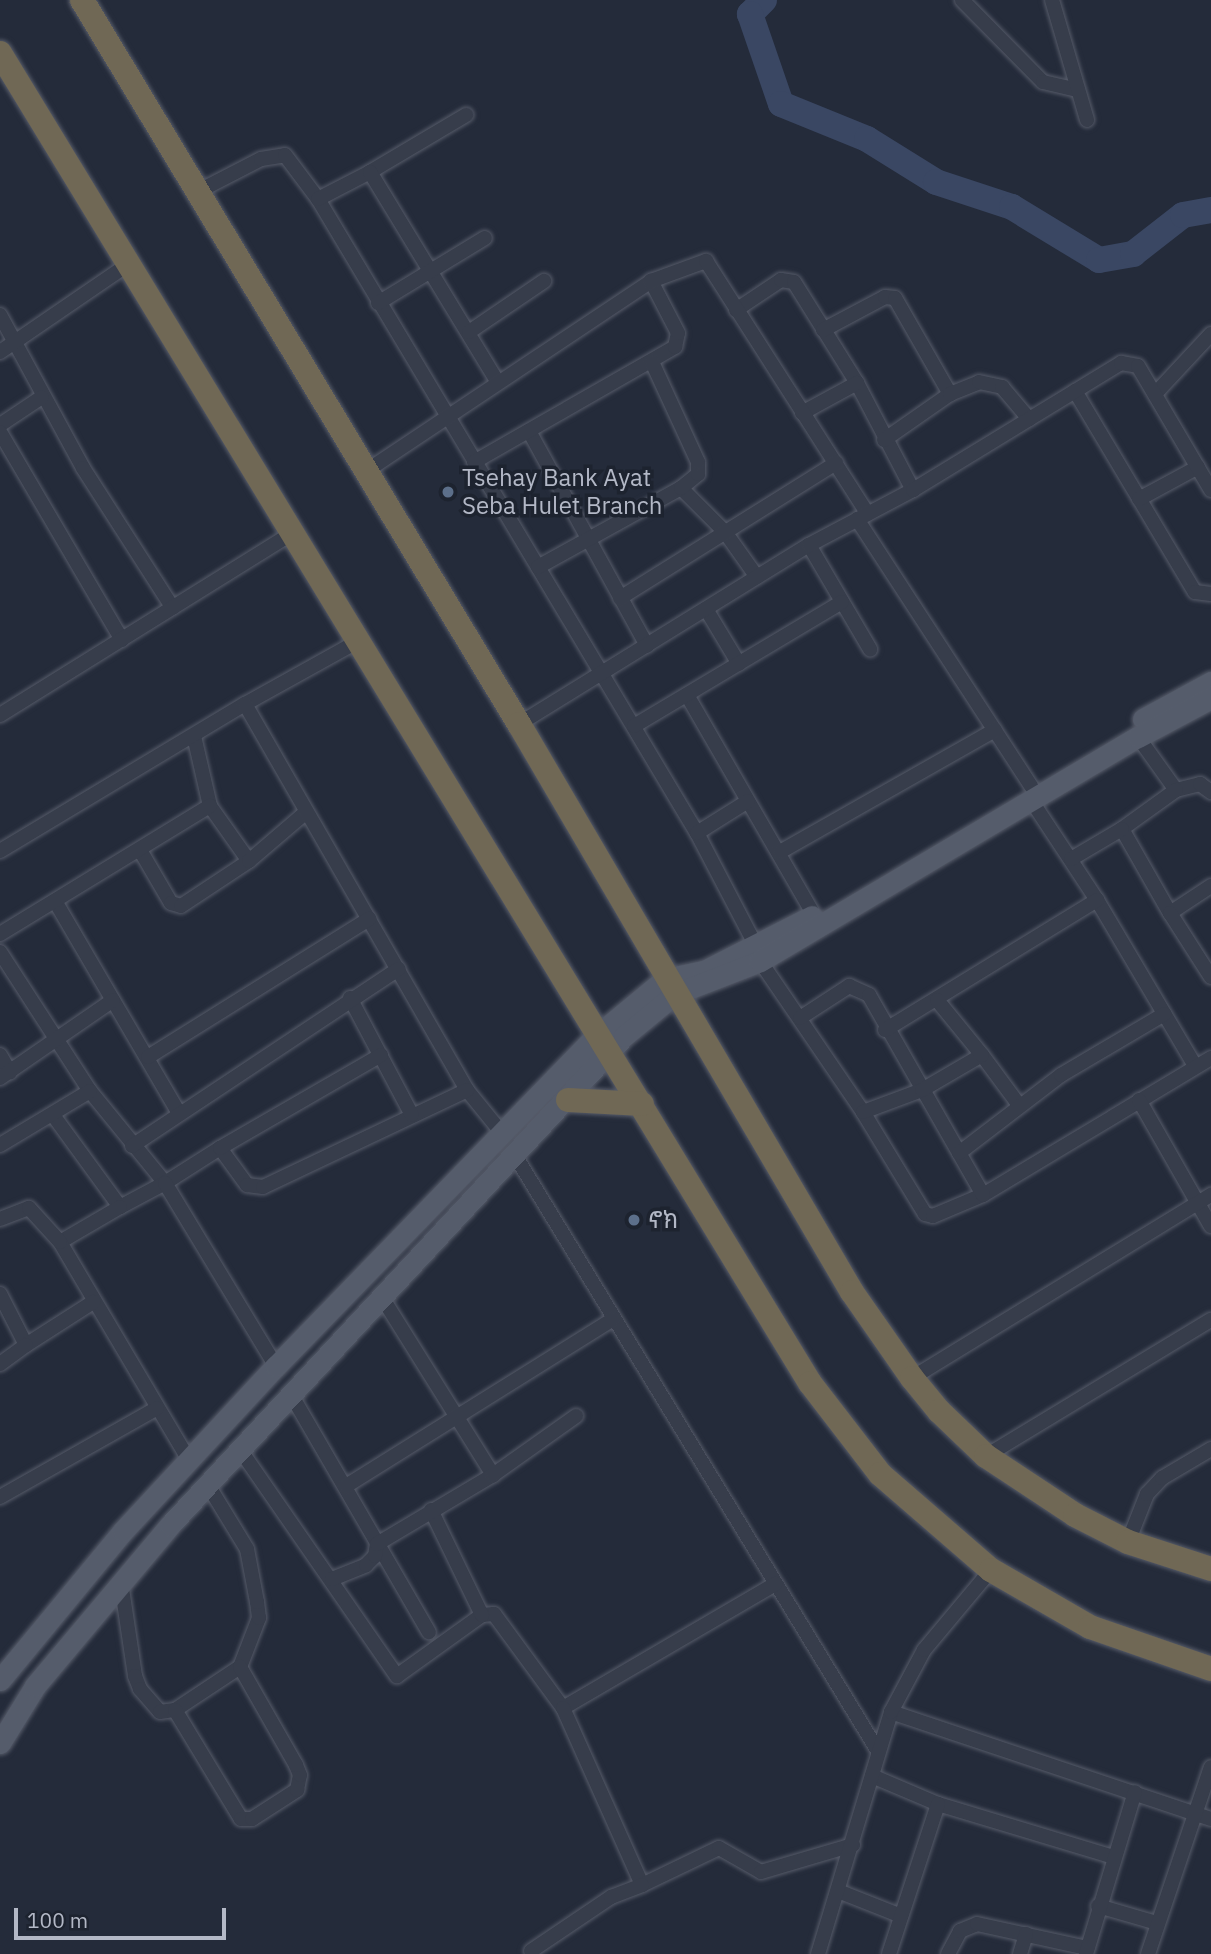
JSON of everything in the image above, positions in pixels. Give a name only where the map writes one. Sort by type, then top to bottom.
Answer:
[{"type":"highway","points":[[82,0],[519,724],[670,986],[852,1292],[912,1378],[939,1411],[986,1455],[1074,1516],[1128,1542],[1211,1569]]},
{"type":"highway","points":[[0,53],[291,534],[360,640],[602,1044],[642,1104],[810,1383],[880,1474],[990,1570],[1090,1627],[1211,1668]]},
{"type":"highway","points":[[568,1100],[642,1104]]},
{"type":"main road","points":[[0,1680],[35,1633],[276,1366],[502,1133],[670,986],[758,953],[1031,793],[1211,682]]},
{"type":"main road","points":[[758,953],[814,915],[1031,793],[1211,698]]},
{"type":"main road","points":[[0,1743],[35,1686],[121,1582],[271,1417],[568,1100],[602,1044]]},
{"type":"main road","points":[[249,1395],[271,1417]]},
{"type":"street","points":[[962,0],[1044,82],[1077,90]]},
{"type":"street","points":[[1052,0],[1087,120]]},
{"type":"street","points":[[318,199],[370,172],[466,115]]},
{"type":"street","points":[[197,192],[261,159],[285,155],[318,199],[697,833],[758,953],[863,1112],[925,1214],[943,1216],[983,1195],[1211,1058]]},
{"type":"street","points":[[370,172],[497,381]]},
{"type":"street","points":[[378,303],[485,238]]},
{"type":"street","points":[[365,472],[445,415],[651,281],[706,261],[836,463],[863,516],[995,730],[1195,1066]]},
{"type":"street","points":[[0,352],[127,265]]},
{"type":"street","points":[[736,310],[789,279],[857,383],[884,440],[913,490]]},
{"type":"street","points":[[469,332],[544,281]]},
{"type":"street","points":[[474,462],[675,347],[678,333],[651,281]]},
{"type":"street","points":[[823,330],[885,297],[895,298],[950,394]]},
{"type":"street","points":[[0,315],[42,397],[173,608]]},
{"type":"street","points":[[1155,394],[1211,334]]},
{"type":"street","points":[[538,567],[586,537],[681,488],[698,474],[698,462],[652,362]]},
{"type":"street","points":[[519,724],[809,545],[913,490],[1075,391],[1130,362],[1138,366],[1211,490]]},
{"type":"street","points":[[884,440],[950,394],[989,382],[1010,394],[1028,419]]},
{"type":"street","points":[[802,413],[857,383]]},
{"type":"street","points":[[1075,391],[1195,592],[1211,594]]},
{"type":"street","points":[[0,425],[42,397]]},
{"type":"street","points":[[529,431],[647,646]]},
{"type":"street","points":[[0,432],[122,640]]},
{"type":"street","points":[[620,598],[836,463]]},
{"type":"street","points":[[1139,499],[1198,467]]},
{"type":"street","points":[[681,488],[725,533],[757,577]]},
{"type":"street","points":[[0,715],[291,534]]},
{"type":"street","points":[[809,545],[870,649]]},
{"type":"street","points":[[634,726],[842,602]]},
{"type":"street","points":[[706,609],[739,664]]},
{"type":"street","points":[[0,851],[245,704],[360,640]]},
{"type":"street","points":[[687,695],[814,915]]},
{"type":"street","points":[[245,704],[305,813],[467,1090],[502,1133]]},
{"type":"street","points":[[780,852],[995,730]]},
{"type":"street","points":[[194,736],[210,806],[249,861]]},
{"type":"street","points":[[1138,737],[1176,790]]},
{"type":"street","points":[[1071,859],[1122,829],[1176,790],[1207,784]]},
{"type":"street","points":[[697,833],[748,801]]},
{"type":"street","points":[[0,934],[210,806]]},
{"type":"street","points":[[140,850],[177,906],[249,861],[305,813]]},
{"type":"street","points":[[1122,829],[1170,913],[1211,977]]},
{"type":"street","points":[[1170,913],[1211,886]]},
{"type":"street","points":[[886,1030],[1097,900]]},
{"type":"street","points":[[55,901],[179,1113]]},
{"type":"street","points":[[148,1057],[369,919]]},
{"type":"street","points":[[0,952],[90,1091],[132,1146],[165,1183],[276,1366]]},
{"type":"street","points":[[132,1146],[350,998],[398,969]]},
{"type":"street","points":[[800,1018],[849,986],[869,995],[886,1030],[983,1195]]},
{"type":"street","points":[[350,998],[412,1115]]},
{"type":"street","points":[[0,1055],[5,1075],[113,1000]]},
{"type":"street","points":[[937,1000],[1019,1105]]},
{"type":"street","points":[[959,1153],[1019,1105],[1164,1014]]},
{"type":"street","points":[[60,1242],[381,1055]]},
{"type":"street","points":[[863,1112],[922,1090],[982,1055]]},
{"type":"street","points":[[220,1148],[247,1185],[263,1187],[467,1090]]},
{"type":"street","points":[[0,1145],[90,1091]]},
{"type":"street","points":[[1139,1100],[1205,1199],[1211,1226]]},
{"type":"street","points":[[53,1115],[120,1207]]},
{"type":"street","points":[[516,1157],[878,1751]]},
{"type":"street","points":[[912,1378],[1205,1199]]},
{"type":"street","points":[[0,1219],[29,1208],[60,1242],[93,1302],[189,1460]]},
{"type":"street","points":[[0,1294],[26,1345]]},
{"type":"street","points":[[383,1300],[494,1475]]},
{"type":"street","points":[[0,1364],[93,1302]]},
{"type":"street","points":[[346,1486],[425,1440],[455,1414],[613,1318]]},
{"type":"street","points":[[986,1455],[1211,1321]]},
{"type":"street","points":[[292,1396],[429,1632]]},
{"type":"street","points":[[0,1497],[157,1408]]},
{"type":"street","points":[[332,1579],[366,1565],[375,1556],[377,1544],[494,1475],[576,1416]]},
{"type":"street","points":[[1128,1542],[1147,1494],[1162,1478],[1211,1449]]},
{"type":"street","points":[[240,1451],[332,1579],[397,1676],[482,1615],[502,1619],[556,1704],[563,1708],[642,1885]]},
{"type":"street","points":[[121,1582],[140,1689],[160,1712],[175,1710],[240,1667],[259,1618],[257,1602],[247,1549],[208,1485]]},
{"type":"street","points":[[431,1510],[482,1615]]},
{"type":"street","points":[[818,1954],[891,1712],[924,1650],[990,1570]]},
{"type":"street","points":[[563,1708],[775,1584]]},
{"type":"street","points":[[175,1710],[241,1818],[252,1819],[297,1790],[300,1775],[296,1765],[240,1667]]},
{"type":"street","points":[[891,1712],[1211,1819]]},
{"type":"street","points":[[1148,1954],[1211,1767]]},
{"type":"street","points":[[872,1776],[937,1804],[1113,1857]]},
{"type":"street","points":[[948,1954],[960,1931],[977,1924],[1086,1951],[1135,1792]]},
{"type":"street","points":[[889,1954],[937,1804]]},
{"type":"street","points":[[531,1951],[611,1897],[719,1848],[761,1872],[853,1845]]},
{"type":"street","points":[[838,1891],[901,1916]]},
{"type":"street","points":[[1098,1906],[1157,1923]]},
{"type":"street","points":[[1020,1954],[1026,1934]]},
{"type":"waterway","points":[[764,0],[750,14],[781,104],[867,139],[936,182],[1012,207],[1099,260],[1133,254],[1183,215],[1211,210]]},
{"type":"place","name":"Tsehay Bank Ayat Seba Hulet Branch","points":[[448,492]]},
{"type":"place","name":"ኖክ","points":[[634,1220]]}]
